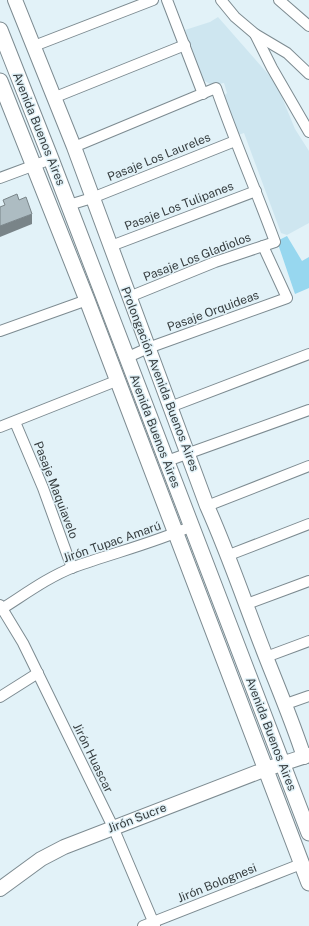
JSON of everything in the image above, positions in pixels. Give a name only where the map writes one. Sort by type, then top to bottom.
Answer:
[{"type":"main road","name":"Avenida Buenos Aires","points":[[0,30],[69,205],[126,358],[167,461],[309,833]]},
{"type":"main road","name":"Avenida Buenos Aires","points":[[0,81],[87,300],[116,381],[309,883]]},
{"type":"street","name":"Prolongación Avenida Buenos Aires","points":[[15,0],[53,98],[74,147],[207,506],[229,554],[266,657],[307,756]]},
{"type":"street","points":[[34,46],[153,0]]},
{"type":"street","points":[[167,0],[203,94]]},
{"type":"street","points":[[221,0],[235,17],[255,34],[287,53],[309,74]]},
{"type":"street","points":[[279,0],[309,26]]},
{"type":"street","points":[[255,34],[272,68],[309,132]]},
{"type":"street","points":[[53,98],[185,45]]},
{"type":"street","points":[[74,147],[216,88],[235,141],[256,191]]},
{"type":"street","name":"Pasaje Los Laureles","points":[[69,205],[92,198],[235,141]]},
{"type":"street","points":[[0,178],[51,159]]},
{"type":"street","name":"Pasaje Los Gladiolos","points":[[129,297],[215,262],[274,242],[256,191]]},
{"type":"street","name":"Pasaje Los Tulipanes","points":[[111,246],[256,191]]},
{"type":"street","name":"Pasaje Orquideas","points":[[126,358],[148,348],[287,298],[263,246]]},
{"type":"street","points":[[0,331],[87,300]]},
{"type":"street","points":[[170,407],[309,354]]},
{"type":"street","points":[[0,427],[116,381]]},
{"type":"street","points":[[167,461],[309,410]]},
{"type":"street","name":"Pasaje Maquiavelo","points":[[15,422],[43,488],[72,568]]},
{"type":"street","points":[[207,506],[309,466]]},
{"type":"street","points":[[229,554],[309,524]]},
{"type":"street","name":"Jirón Tupac Amarú","points":[[0,608],[72,568],[175,534],[192,526]]},
{"type":"street","points":[[247,604],[309,581]]},
{"type":"street","name":"Jirón Huascar","points":[[0,608],[23,643],[38,673],[113,827],[154,924]]},
{"type":"street","points":[[266,657],[309,640]]},
{"type":"street","points":[[0,698],[38,673]]},
{"type":"street","points":[[286,704],[309,696]]},
{"type":"street","name":"Jirón Sucre","points":[[0,888],[40,859],[64,847],[266,769],[307,756]]},
{"type":"street","name":"Jirón Bolognesi","points":[[143,926],[154,924],[301,864]]},
{"type":"shaded area","points":[[218,17],[276,83],[295,129],[309,151],[309,223],[287,235],[281,233],[244,133],[238,135],[224,96],[227,93],[224,83],[212,85],[203,80],[185,30],[210,22]]},
{"type":"shaded area","points":[[287,236],[302,261],[309,257],[309,288],[295,294],[277,241]]},
{"type":"building","points":[[17,194],[19,200],[26,197],[32,214],[0,226],[0,207],[5,205],[3,200]]}]
